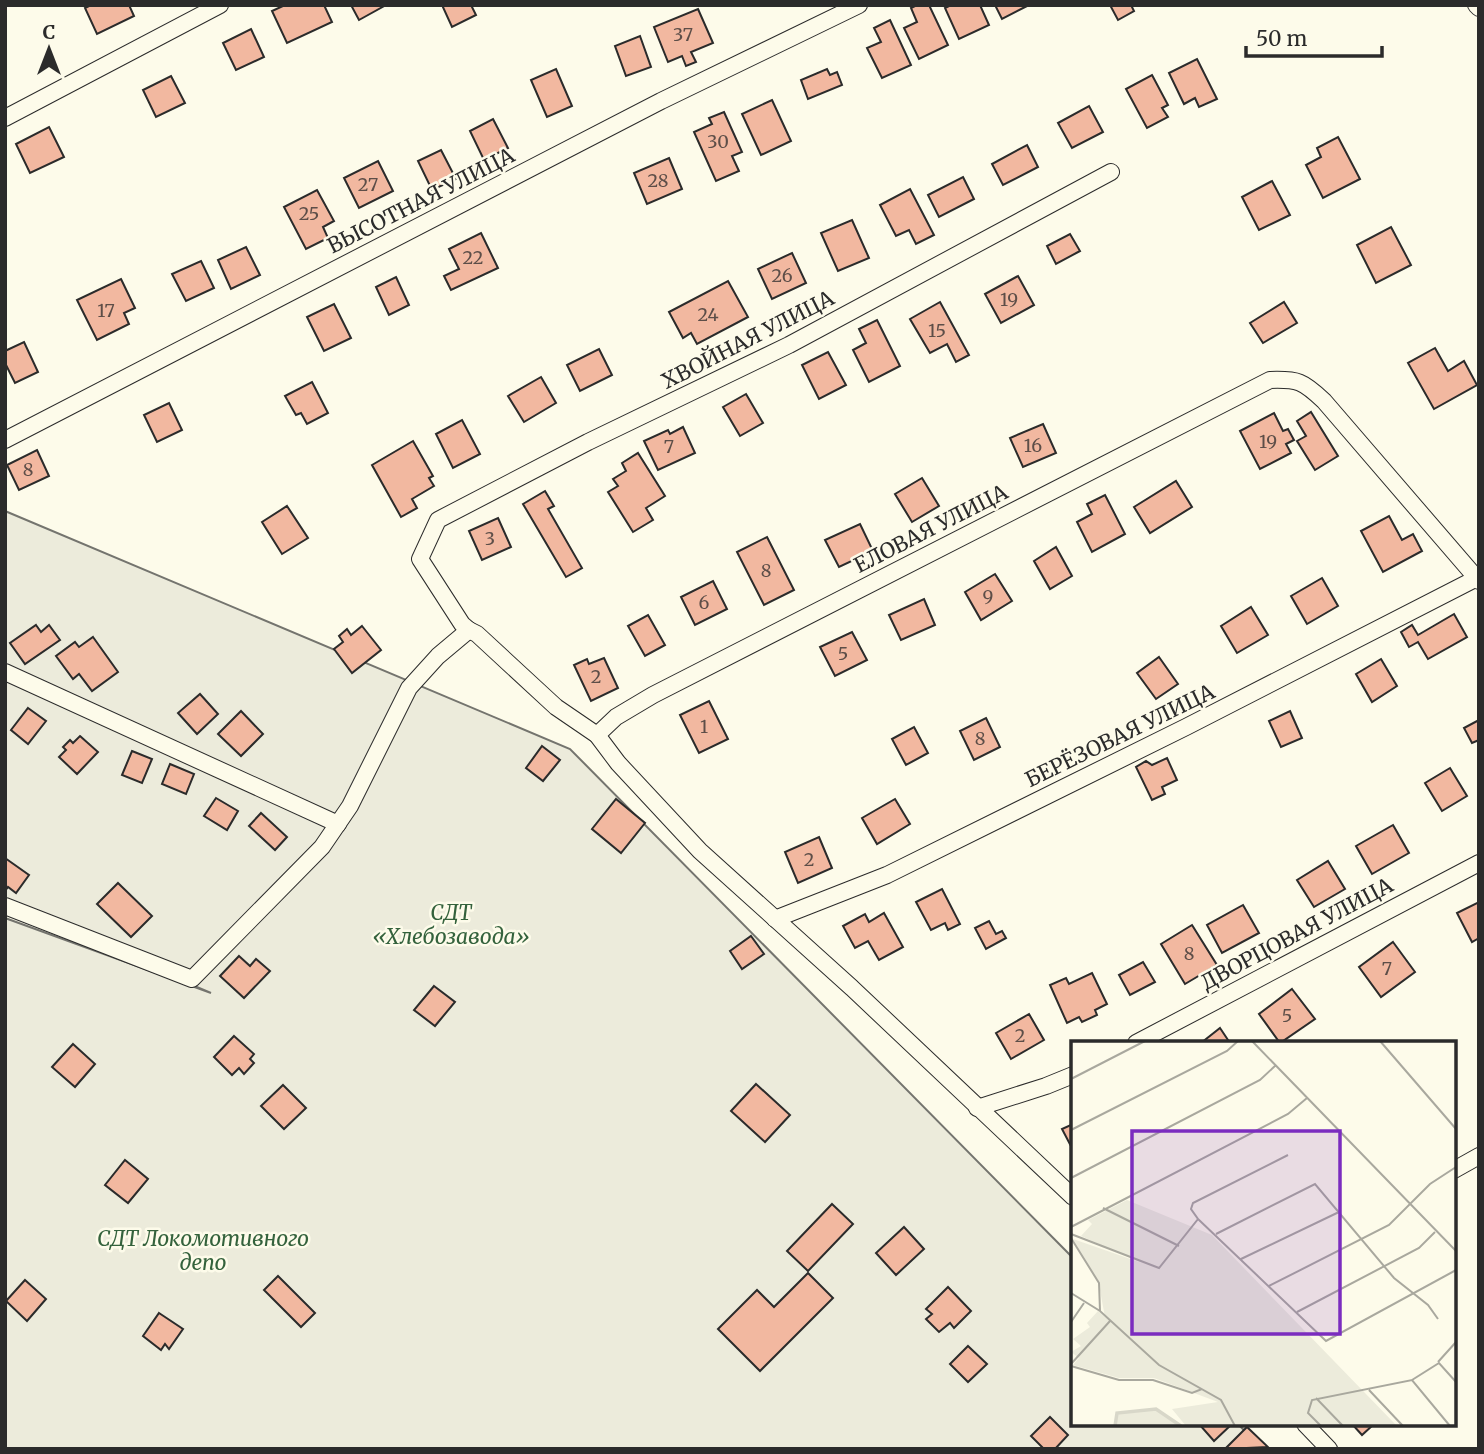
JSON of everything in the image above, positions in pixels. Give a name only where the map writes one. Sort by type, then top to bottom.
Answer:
[{"type":"street","points":[[5,118],[220,5]]},
{"type":"street","name":"ВЫСОТНАЯ УЛИЦА","points":[[5,440],[661,101],[859,5]]},
{"type":"street","name":"ХВОЙНАЯ УЛИЦА","points":[[468,630],[420,558],[438,520],[588,442],[789,345],[1111,172]]},
{"type":"street","name":"ЕЛОВАЯ УЛИЦА","points":[[597,735],[616,718],[665,688],[1269,380],[1293,379],[1305,383],[1324,401],[1478,580]]},
{"type":"street","name":"БЕРЁЗОВАЯ УЛИЦА","points":[[775,919],[887,874],[1478,580]]},
{"type":"street","points":[[5,906],[192,979],[322,847],[356,796],[410,688],[438,656],[468,630],[477,634],[556,707],[597,735],[618,763],[699,851],[852,988],[1071,1196]]},
{"type":"street","points":[[5,672],[338,824]]},
{"type":"street","name":"ДВОРЦОВАЯ УЛИЦА","points":[[1140,1041],[1479,863]]},
{"type":"street","points":[[977,1108],[1071,1076]]},
{"type":"street","points":[[1456,1169],[1479,1156]]},
{"type":"street","points":[[1307,1426],[1329,1449]]},
{"type":"green space","name":"СДТ «Хлебозавода»","points":[[5,511],[570,749],[1071,1256],[1071,1426],[1240,1426],[1262,1449],[5,1449],[5,918],[211,993],[5,906]]},
{"type":"building","points":[[91,5],[129,5],[134,16],[97,34],[85,8]]},
{"type":"building","points":[[285,5],[324,5],[332,22],[287,43],[272,11]]},
{"type":"building","points":[[351,5],[386,5],[359,20]]},
{"type":"building","points":[[442,5],[471,5],[476,15],[452,27]]},
{"type":"building","points":[[929,5],[948,45],[919,59],[904,28],[917,22],[911,8]]},
{"type":"building","points":[[951,5],[980,5],[989,25],[959,39],[945,8]]},
{"type":"building","points":[[995,5],[1029,5],[1002,19]]},
{"type":"building","points":[[1110,5],[1131,5],[1134,11],[1118,20]]},
{"type":"building","points":[[698,9],[713,43],[691,52],[696,62],[686,66],[682,56],[668,62],[654,27]]},
{"type":"building","points":[[890,20],[911,65],[882,78],[867,48],[881,42],[874,28]]},
{"type":"building","points":[[251,29],[264,57],[236,70],[223,43]]},
{"type":"building","points":[[640,36],[651,67],[626,76],[615,46]]},
{"type":"building","points":[[1197,59],[1217,99],[1199,107],[1195,98],[1184,104],[1169,73]]},
{"type":"building","points":[[556,69],[572,106],[547,117],[531,80]]},
{"type":"building","points":[[827,69],[830,75],[837,72],[842,85],[808,99],[801,80]]},
{"type":"building","points":[[1152,75],[1168,105],[1162,108],[1168,117],[1147,128],[1126,89]]},
{"type":"building","points":[[171,76],[185,103],[156,117],[143,90]]},
{"type":"building","points":[[772,100],[791,141],[761,155],[742,114]]},
{"type":"building","points":[[1089,106],[1103,132],[1072,148],[1058,123]]},
{"type":"building","points":[[724,112],[742,152],[732,156],[739,171],[716,181],[694,132],[712,124],[709,118]]},
{"type":"building","points":[[493,119],[508,148],[484,160],[470,131]]},
{"type":"building","points":[[49,127],[64,157],[30,173],[16,144]]},
{"type":"building","points":[[1338,137],[1360,179],[1323,198],[1306,165],[1321,157],[1317,148]]},
{"type":"building","points":[[1027,145],[1038,167],[1003,185],[992,164]]},
{"type":"building","points":[[441,150],[456,179],[432,190],[418,161]]},
{"type":"building","points":[[669,158],[682,189],[647,204],[634,173]]},
{"type":"building","points":[[378,161],[393,191],[359,208],[344,178]]},
{"type":"building","points":[[963,177],[974,199],[939,217],[928,195]]},
{"type":"building","points":[[1272,181],[1290,215],[1259,230],[1242,197]]},
{"type":"building","points":[[910,189],[934,235],[916,244],[909,230],[896,236],[880,205]]},
{"type":"building","points":[[317,190],[334,221],[323,227],[328,238],[306,249],[284,207]]},
{"type":"building","points":[[852,220],[869,258],[838,271],[821,233]]},
{"type":"building","points":[[1391,227],[1411,265],[1376,283],[1357,245]]},
{"type":"building","points":[[481,233],[498,268],[451,290],[444,276],[459,269],[449,249]]},
{"type":"building","points":[[1070,234],[1080,251],[1056,264],[1047,246]]},
{"type":"building","points":[[246,247],[260,275],[231,289],[218,260]]},
{"type":"building","points":[[792,253],[806,283],[772,299],[758,269]]},
{"type":"building","points":[[201,261],[214,288],[186,301],[172,274]]},
{"type":"building","points":[[1018,276],[1034,305],[1001,323],[985,294]]},
{"type":"building","points":[[396,277],[409,305],[389,315],[376,287]]},
{"type":"building","points":[[121,279],[135,308],[124,313],[129,324],[97,340],[77,300]]},
{"type":"building","points":[[728,281],[748,317],[697,344],[691,333],[683,338],[669,312]]},
{"type":"building","points":[[940,302],[969,355],[956,362],[947,344],[930,353],[910,319]]},
{"type":"building","points":[[1284,302],[1297,323],[1263,343],[1250,323]]},
{"type":"building","points":[[334,304],[351,338],[324,351],[307,317]]},
{"type":"building","points":[[877,320],[900,366],[869,382],[853,350],[866,343],[859,329]]},
{"type":"building","points":[[24,342],[38,372],[15,383],[5,363],[5,351]]},
{"type":"building","points":[[1435,348],[1448,371],[1464,361],[1477,385],[1434,409],[1408,363]]},
{"type":"building","points":[[599,349],[612,375],[580,391],[567,365]]},
{"type":"building","points":[[828,352],[846,385],[819,399],[802,365]]},
{"type":"building","points":[[541,377],[556,403],[524,422],[508,396]]},
{"type":"building","points":[[312,382],[328,413],[307,424],[301,413],[296,415],[285,396]]},
{"type":"building","points":[[746,394],[763,423],[740,436],[723,407]]},
{"type":"building","points":[[169,403],[182,430],[157,442],[144,415]]},
{"type":"building","points":[[1311,412],[1338,456],[1315,470],[1297,441],[1306,436],[1297,421]]},
{"type":"building","points":[[1274,413],[1283,431],[1288,429],[1294,440],[1286,444],[1291,453],[1260,469],[1240,431]]},
{"type":"building","points":[[462,420],[480,454],[453,468],[436,434]]},
{"type":"building","points":[[1043,424],[1056,453],[1023,467],[1010,438]]},
{"type":"building","points":[[683,427],[695,453],[658,470],[644,441],[668,430],[670,434]]},
{"type":"building","points":[[413,441],[433,476],[429,478],[434,486],[412,499],[417,508],[401,517],[372,465]]},
{"type":"building","points":[[37,450],[49,476],[19,490],[7,465]]},
{"type":"building","points":[[638,453],[665,496],[646,508],[653,520],[633,532],[608,492],[618,486],[613,479],[626,471],[622,463]]},
{"type":"building","points":[[922,478],[939,506],[912,522],[895,494]]},
{"type":"building","points":[[1176,481],[1192,507],[1150,533],[1134,507]]},
{"type":"building","points":[[545,491],[554,506],[548,509],[582,568],[566,577],[523,504]]},
{"type":"building","points":[[1105,495],[1125,534],[1092,552],[1077,522],[1092,514],[1087,504]]},
{"type":"building","points":[[287,506],[308,538],[282,554],[262,522]]},
{"type":"building","points":[[1389,516],[1402,540],[1413,534],[1422,551],[1383,572],[1361,531]]},
{"type":"building","points":[[498,518],[511,547],[482,560],[469,531]]},
{"type":"building","points":[[860,524],[873,551],[839,567],[825,540]]},
{"type":"building","points":[[767,537],[794,590],[764,605],[737,552]]},
{"type":"building","points":[[1056,547],[1072,576],[1050,589],[1034,561]]},
{"type":"building","points":[[995,574],[1012,601],[981,620],[965,592]]},
{"type":"building","points":[[1322,578],[1338,606],[1307,624],[1291,596]]},
{"type":"building","points":[[713,581],[727,609],[695,625],[681,597]]},
{"type":"building","points":[[924,599],[935,625],[901,640],[889,615]]},
{"type":"building","points":[[1251,607],[1268,635],[1237,653],[1221,626]]},
{"type":"building","points":[[1454,614],[1467,637],[1428,659],[1418,642],[1409,647],[1401,632],[1412,625],[1418,635]]},
{"type":"building","points":[[648,615],[665,645],[645,656],[628,626]]},
{"type":"building","points":[[36,625],[41,632],[49,625],[60,640],[25,664],[10,643]]},
{"type":"building","points":[[362,626],[381,650],[352,673],[334,649],[343,642],[339,636],[347,629],[351,635]]},
{"type":"building","points":[[852,632],[867,660],[835,676],[820,647]]},
{"type":"building","points":[[93,637],[118,672],[92,691],[79,674],[73,679],[56,656],[75,642],[79,647]]},
{"type":"building","points":[[1159,657],[1178,684],[1156,699],[1137,673]]},
{"type":"building","points":[[604,658],[618,688],[591,701],[574,665],[587,659],[589,664]]},
{"type":"building","points":[[1381,659],[1397,686],[1372,702],[1356,674]]},
{"type":"building","points":[[200,694],[218,714],[197,734],[178,713]]},
{"type":"building","points":[[709,701],[728,739],[699,753],[680,715]]},
{"type":"building","points":[[28,708],[46,721],[28,744],[11,730]]},
{"type":"building","points":[[241,711],[263,734],[241,756],[218,734]]},
{"type":"building","points":[[1290,711],[1302,738],[1281,747],[1269,721]]},
{"type":"building","points":[[986,718],[1000,747],[974,760],[960,731]]},
{"type":"building","points":[[1479,720],[1479,740],[1472,743],[1464,728]]},
{"type":"building","points":[[914,727],[928,753],[906,765],[892,739]]},
{"type":"building","points":[[80,736],[98,752],[77,774],[59,757],[70,740],[73,743]]},
{"type":"building","points":[[542,746],[560,760],[543,781],[526,768]]},
{"type":"building","points":[[132,751],[152,759],[142,783],[122,775]]},
{"type":"building","points":[[1167,758],[1177,780],[1162,787],[1165,794],[1152,800],[1136,767],[1146,761],[1152,765]]},
{"type":"building","points":[[170,764],[194,774],[186,794],[162,784]]},
{"type":"building","points":[[1450,768],[1467,796],[1442,811],[1425,783]]},
{"type":"building","points":[[216,798],[238,811],[227,830],[204,816]]},
{"type":"building","points":[[616,799],[645,823],[621,853],[592,829]]},
{"type":"building","points":[[895,799],[910,824],[877,844],[862,818]]},
{"type":"building","points":[[261,813],[287,837],[275,850],[249,826]]},
{"type":"building","points":[[1393,825],[1409,853],[1372,874],[1356,846]]},
{"type":"building","points":[[819,837],[832,868],[798,883],[785,852]]},
{"type":"building","points":[[5,858],[29,875],[16,893],[8,887],[5,891]]},
{"type":"building","points":[[1328,861],[1345,889],[1314,907],[1297,880]]},
{"type":"building","points":[[118,883],[152,916],[131,937],[97,904]]},
{"type":"building","points":[[942,889],[960,924],[948,930],[945,923],[931,930],[916,902]]},
{"type":"building","points":[[1479,902],[1479,938],[1472,942],[1457,913]]},
{"type":"building","points":[[1243,905],[1259,933],[1222,953],[1207,925]]},
{"type":"building","points":[[884,913],[903,947],[879,960],[868,941],[855,948],[843,926],[865,914],[869,922]]},
{"type":"building","points":[[989,921],[996,934],[1002,931],[1006,938],[986,949],[975,928]]},
{"type":"building","points":[[1192,925],[1217,965],[1185,984],[1161,944]]},
{"type":"building","points":[[751,936],[764,954],[742,969],[730,951]]},
{"type":"building","points":[[1393,942],[1415,972],[1381,997],[1359,967]]},
{"type":"building","points":[[239,956],[250,966],[256,959],[270,971],[244,998],[220,976]]},
{"type":"building","points":[[1143,962],[1155,982],[1130,995],[1119,975]]},
{"type":"building","points":[[1092,973],[1107,1004],[1095,1010],[1097,1015],[1082,1022],[1079,1017],[1067,1023],[1050,985],[1066,978],[1069,984]]},
{"type":"building","points":[[434,986],[455,1002],[435,1026],[414,1010]]},
{"type":"building","points":[[1292,989],[1315,1019],[1283,1041],[1279,1041],[1259,1014]]},
{"type":"building","points":[[1029,1014],[1044,1040],[1011,1059],[996,1033]]},
{"type":"building","points":[[1220,1028],[1229,1041],[1204,1041]]},
{"type":"building","points":[[234,1036],[254,1054],[250,1059],[254,1063],[244,1074],[239,1068],[232,1075],[214,1057]]},
{"type":"building","points":[[73,1044],[95,1064],[75,1087],[52,1067]]},
{"type":"building","points":[[756,1084],[790,1115],[765,1142],[731,1111]]},
{"type":"building","points":[[283,1085],[306,1108],[284,1129],[261,1106]]},
{"type":"building","points":[[1071,1125],[1071,1146],[1062,1129]]},
{"type":"building","points":[[125,1160],[148,1179],[128,1203],[105,1185]]},
{"type":"building","points":[[832,1204],[853,1224],[808,1271],[787,1251]]},
{"type":"building","points":[[904,1227],[924,1249],[896,1275],[876,1253]]},
{"type":"building","points":[[808,1273],[833,1298],[760,1371],[718,1329],[757,1290],[774,1307]]},
{"type":"building","points":[[278,1276],[315,1313],[301,1327],[264,1290]]},
{"type":"building","points":[[25,1280],[46,1299],[27,1321],[6,1301]]},
{"type":"building","points":[[948,1287],[971,1311],[954,1328],[950,1323],[939,1332],[926,1319],[932,1314],[926,1309]]},
{"type":"building","points":[[159,1313],[183,1329],[169,1349],[165,1344],[161,1350],[143,1336]]},
{"type":"building","points":[[968,1346],[987,1364],[968,1382],[950,1364]]},
{"type":"building","points":[[1050,1417],[1068,1435],[1055,1449],[1044,1449],[1031,1436]]},
{"type":"building","points":[[1201,1426],[1230,1426],[1214,1441]]},
{"type":"building","points":[[1354,1426],[1372,1426],[1362,1435]]},
{"type":"building","points":[[1247,1427],[1268,1447],[1225,1449]]},
{"type":"park label","name":"СДТ Локомотивного депо","points":[[203,1251]]}]
